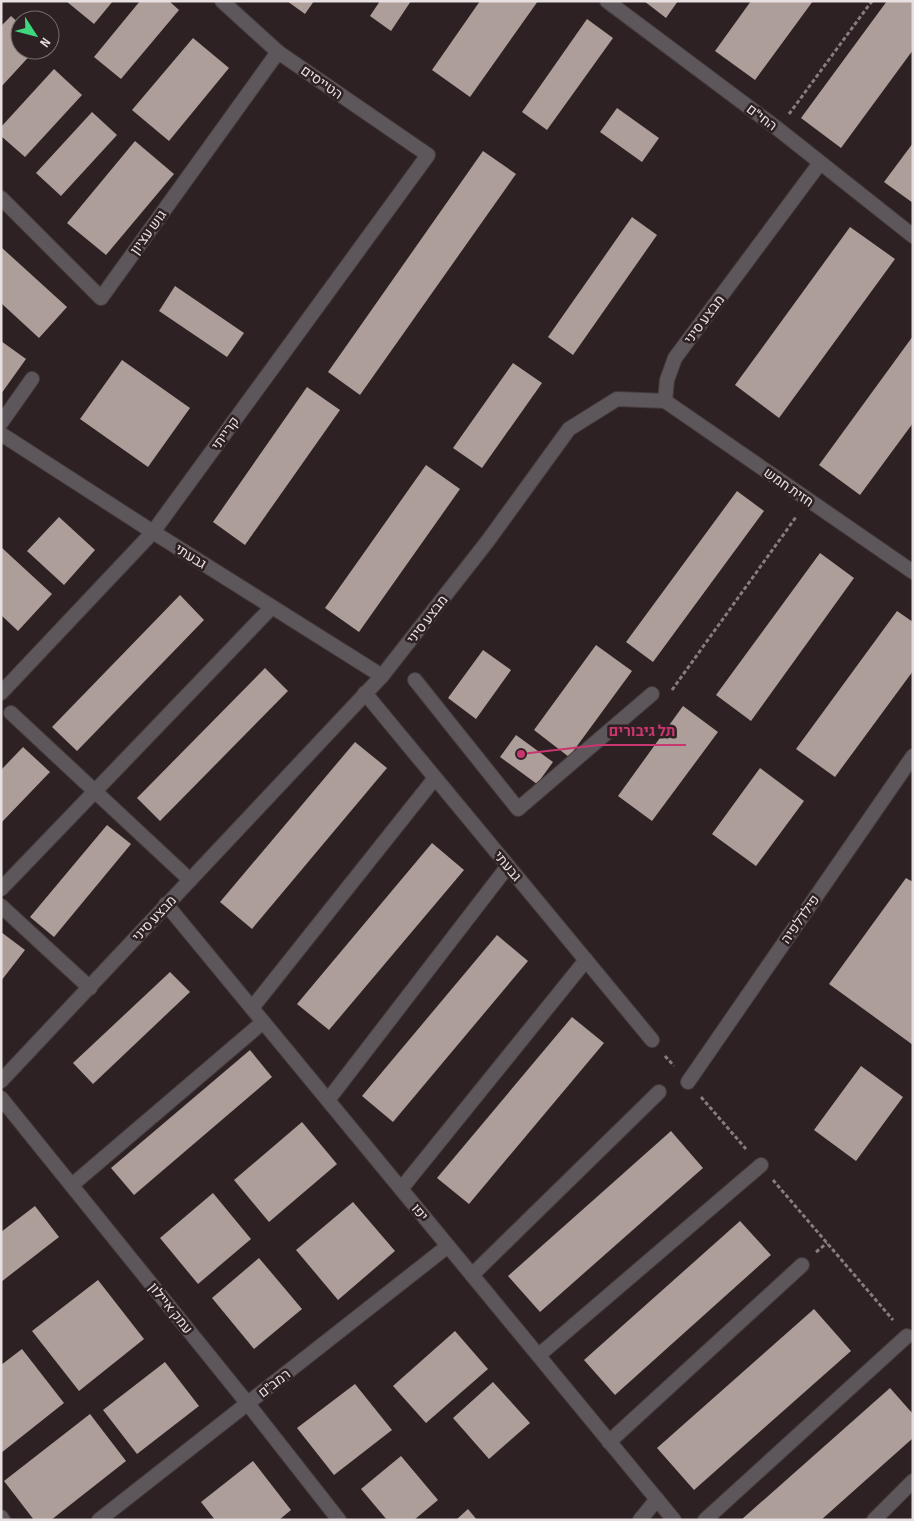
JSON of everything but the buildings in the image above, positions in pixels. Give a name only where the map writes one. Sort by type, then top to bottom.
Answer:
[{"type":"street","name":"הטייסים","points":[[222,1],[278,52],[428,155]]},
{"type":"street","name":"החי\"ם","points":[[607,1],[778,129],[913,236]]},
{"type":"street","name":"גוש עציון","points":[[1,198],[101,298],[278,52]]},
{"type":"street","name":"קרייתי","points":[[1,693],[153,532],[428,155]]},
{"type":"street","name":"מבצע סיני","points":[[1,1081],[382,676],[487,542],[569,429],[617,399],[665,401],[667,380],[675,358],[820,163]]},
{"type":"street","points":[[1,422],[32,379]]},
{"type":"street","name":"חזית חמש","points":[[665,401],[913,572]]},
{"type":"street","name":"גבעתי","points":[[1,434],[382,676]]},
{"type":"street","points":[[1,889],[272,607]]},
{"type":"street","points":[[415,680],[518,809],[652,694]]},
{"type":"street","name":"גבעתי","points":[[365,693],[652,1040]]},
{"type":"street","points":[[11,713],[190,880]]},
{"type":"street","name":"פילדלפיה","points":[[688,1082],[913,756]]},
{"type":"street","points":[[252,1008],[435,778]]},
{"type":"street","points":[[328,1100],[508,866]]},
{"type":"street","name":"יפו","points":[[166,904],[674,1520]]},
{"type":"street","points":[[1,906],[90,988]]},
{"type":"street","points":[[401,1189],[586,960]]},
{"type":"street","points":[[72,1185],[263,1022]]},
{"type":"street","points":[[472,1275],[659,1092]]},
{"type":"street","name":"עמק איילון","points":[[1,1098],[339,1520]]},
{"type":"street","points":[[539,1355],[761,1166]]},
{"type":"street","name":"רמב\"ם","points":[[99,1520],[448,1246]]},
{"type":"street","points":[[609,1442],[802,1265]]},
{"type":"street","points":[[705,1520],[907,1336]]},
{"type":"street","points":[[874,1520],[913,1481]]},
{"type":"street","points":[[640,1520],[657,1499]]},
{"type":"path","points":[[778,129],[872,1]]},
{"type":"path","points":[[652,694],[663,703],[808,500]]},
{"type":"path","points":[[652,1040],[907,1336]]},
{"type":"place","name":"תל גיבורים","points":[[521,754]]}]
